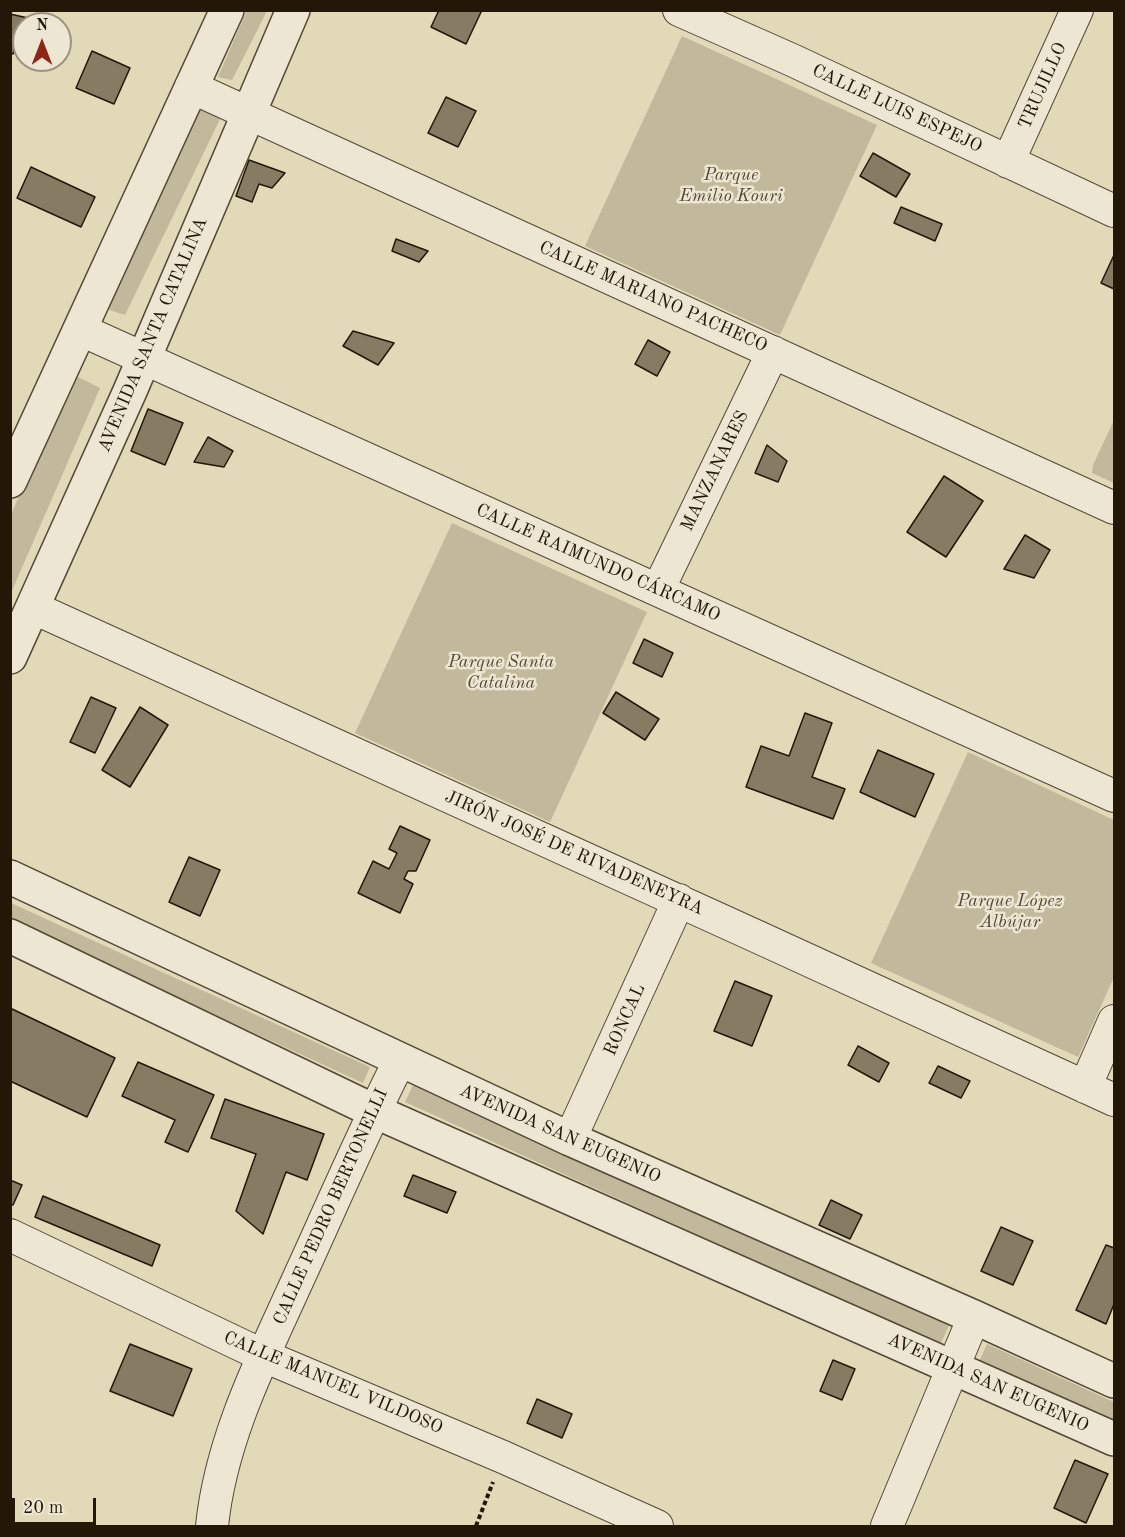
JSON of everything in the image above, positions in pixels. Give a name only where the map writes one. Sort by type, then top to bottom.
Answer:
[{"type":"street","points":[[10,481],[227,10]]},
{"type":"street","name":"AVENIDA SANTA CATALINA","points":[[10,657],[34,608],[293,10]]},
{"type":"street","name":"CALLE LUIS ESPEJO","points":[[679,10],[792,60],[1114,211]]},
{"type":"street","name":"TRUJILLO","points":[[1008,162],[1077,10]]},
{"type":"street","name":"CALLE MARIANO PACHECO","points":[[191,87],[1114,508]]},
{"type":"street","name":"CALLE RAIMUNDO CÁRCAMO","points":[[81,330],[1114,796]]},
{"type":"street","name":"MANZANARES","points":[[658,590],[773,352]]},
{"type":"street","name":"JIRÓN JOSÉ DE RIVADENEYRA","points":[[34,608],[1114,1100]]},
{"type":"street","name":"AVENIDA SAN EUGENIO","points":[[10,877],[570,1139],[974,1317],[1114,1382]]},
{"type":"street","name":"RONCAL","points":[[570,1139],[679,900]]},
{"type":"street","name":"AVENIDA SAN EUGENIO","points":[[10,936],[374,1111],[1114,1438]]},
{"type":"street","points":[[1085,1087],[1114,1021]]},
{"type":"street","name":"CALLE PEDRO BERTONELLI","points":[[212,1527],[222,1468],[239,1413],[374,1111],[400,1060]]},
{"type":"street","name":"CALLE MANUEL VILDOSO","points":[[12,1240],[264,1356],[503,1457],[657,1527]]},
{"type":"street","points":[[887,1527],[974,1317]]},
{"type":"path","points":[[476,1527],[503,1457]]},
{"type":"green space","points":[[247,10],[267,11],[232,80],[218,77]]},
{"type":"green space","name":"Parque Emilio Kouri","points":[[682,36],[877,125],[780,335],[585,246]]},
{"type":"green space","points":[[202,104],[223,113],[125,315],[100,307]]},
{"type":"green space","points":[[70,373],[100,388],[11,593],[11,515]]},
{"type":"green space","points":[[1114,420],[1114,483],[1092,473],[1093,465]]},
{"type":"green space","name":"Parque Santa Catalina","points":[[452,523],[647,612],[550,822],[355,733]]},
{"type":"green space","name":"Parque López Albújar","points":[[968,752],[1114,820],[1114,977],[1078,1057],[871,963]]},
{"type":"green space","points":[[11,903],[370,1067],[363,1083],[11,921]]},
{"type":"green space","points":[[417,1077],[951,1321],[940,1345],[405,1102]]},
{"type":"green space","points":[[987,1344],[1114,1402],[1114,1426],[978,1364]]},
{"type":"building","points":[[439,10],[482,10],[466,44],[431,27]]},
{"type":"building","points":[[10,14],[12,14],[12,54],[10,53]]},
{"type":"building","points":[[92,51],[130,68],[114,104],[76,88]]},
{"type":"building","points":[[446,97],[476,111],[458,147],[428,133]]},
{"type":"building","points":[[873,153],[910,174],[896,197],[860,176]]},
{"type":"building","points":[[249,160],[285,173],[272,188],[259,184],[252,202],[236,196]]},
{"type":"building","points":[[31,167],[95,197],[81,227],[17,198]]},
{"type":"building","points":[[901,207],[942,224],[935,241],[894,223]]},
{"type":"building","points":[[396,239],[428,251],[419,262],[392,251]]},
{"type":"building","points":[[1114,255],[1114,289],[1101,283]]},
{"type":"building","points":[[353,331],[394,343],[378,365],[343,346]]},
{"type":"building","points":[[648,340],[670,352],[657,376],[635,364]]},
{"type":"building","points":[[148,409],[183,423],[165,465],[131,451]]},
{"type":"building","points":[[208,437],[233,451],[224,467],[194,462]]},
{"type":"building","points":[[767,445],[787,461],[778,482],[755,473]]},
{"type":"building","points":[[944,476],[983,501],[946,557],[907,532]]},
{"type":"building","points":[[1025,535],[1050,550],[1034,578],[1004,569]]},
{"type":"building","points":[[644,639],[673,653],[662,677],[633,663]]},
{"type":"building","points":[[616,692],[659,719],[645,740],[603,713]]},
{"type":"building","points":[[91,697],[116,708],[95,753],[70,742]]},
{"type":"building","points":[[140,707],[168,725],[130,787],[102,770]]},
{"type":"building","points":[[805,713],[832,723],[812,777],[845,789],[833,819],[746,787],[761,746],[789,756]]},
{"type":"building","points":[[878,750],[934,774],[915,817],[860,792]]},
{"type":"building","points":[[400,826],[430,840],[416,871],[408,871],[404,879],[413,884],[400,913],[358,893],[373,861],[389,869],[397,853],[389,849]]},
{"type":"building","points":[[189,857],[220,870],[200,916],[169,902]]},
{"type":"building","points":[[735,981],[772,996],[752,1046],[714,1031]]},
{"type":"building","points":[[10,1008],[115,1058],[87,1117],[10,1081]]},
{"type":"building","points":[[858,1046],[889,1063],[879,1082],[848,1065]]},
{"type":"building","points":[[138,1062],[214,1095],[188,1152],[165,1142],[175,1120],[122,1096]]},
{"type":"building","points":[[938,1066],[970,1081],[961,1098],[929,1083]]},
{"type":"building","points":[[225,1099],[324,1134],[307,1180],[286,1172],[263,1234],[236,1211],[256,1154],[211,1138]]},
{"type":"building","points":[[413,1175],[456,1192],[447,1213],[404,1196]]},
{"type":"building","points":[[10,1180],[22,1185],[13,1205],[10,1204]]},
{"type":"building","points":[[43,1196],[160,1245],[152,1266],[35,1217]]},
{"type":"building","points":[[831,1200],[862,1215],[850,1239],[819,1225]]},
{"type":"building","points":[[1001,1227],[1033,1241],[1013,1285],[981,1271]]},
{"type":"building","points":[[1106,1245],[1114,1248],[1114,1304],[1106,1324],[1076,1310]]},
{"type":"building","points":[[130,1344],[192,1369],[173,1416],[110,1391]]},
{"type":"building","points":[[833,1360],[855,1369],[842,1400],[820,1391]]},
{"type":"building","points":[[537,1399],[572,1414],[562,1438],[527,1423]]},
{"type":"building","points":[[1075,1460],[1108,1474],[1086,1523],[1054,1508]]}]
